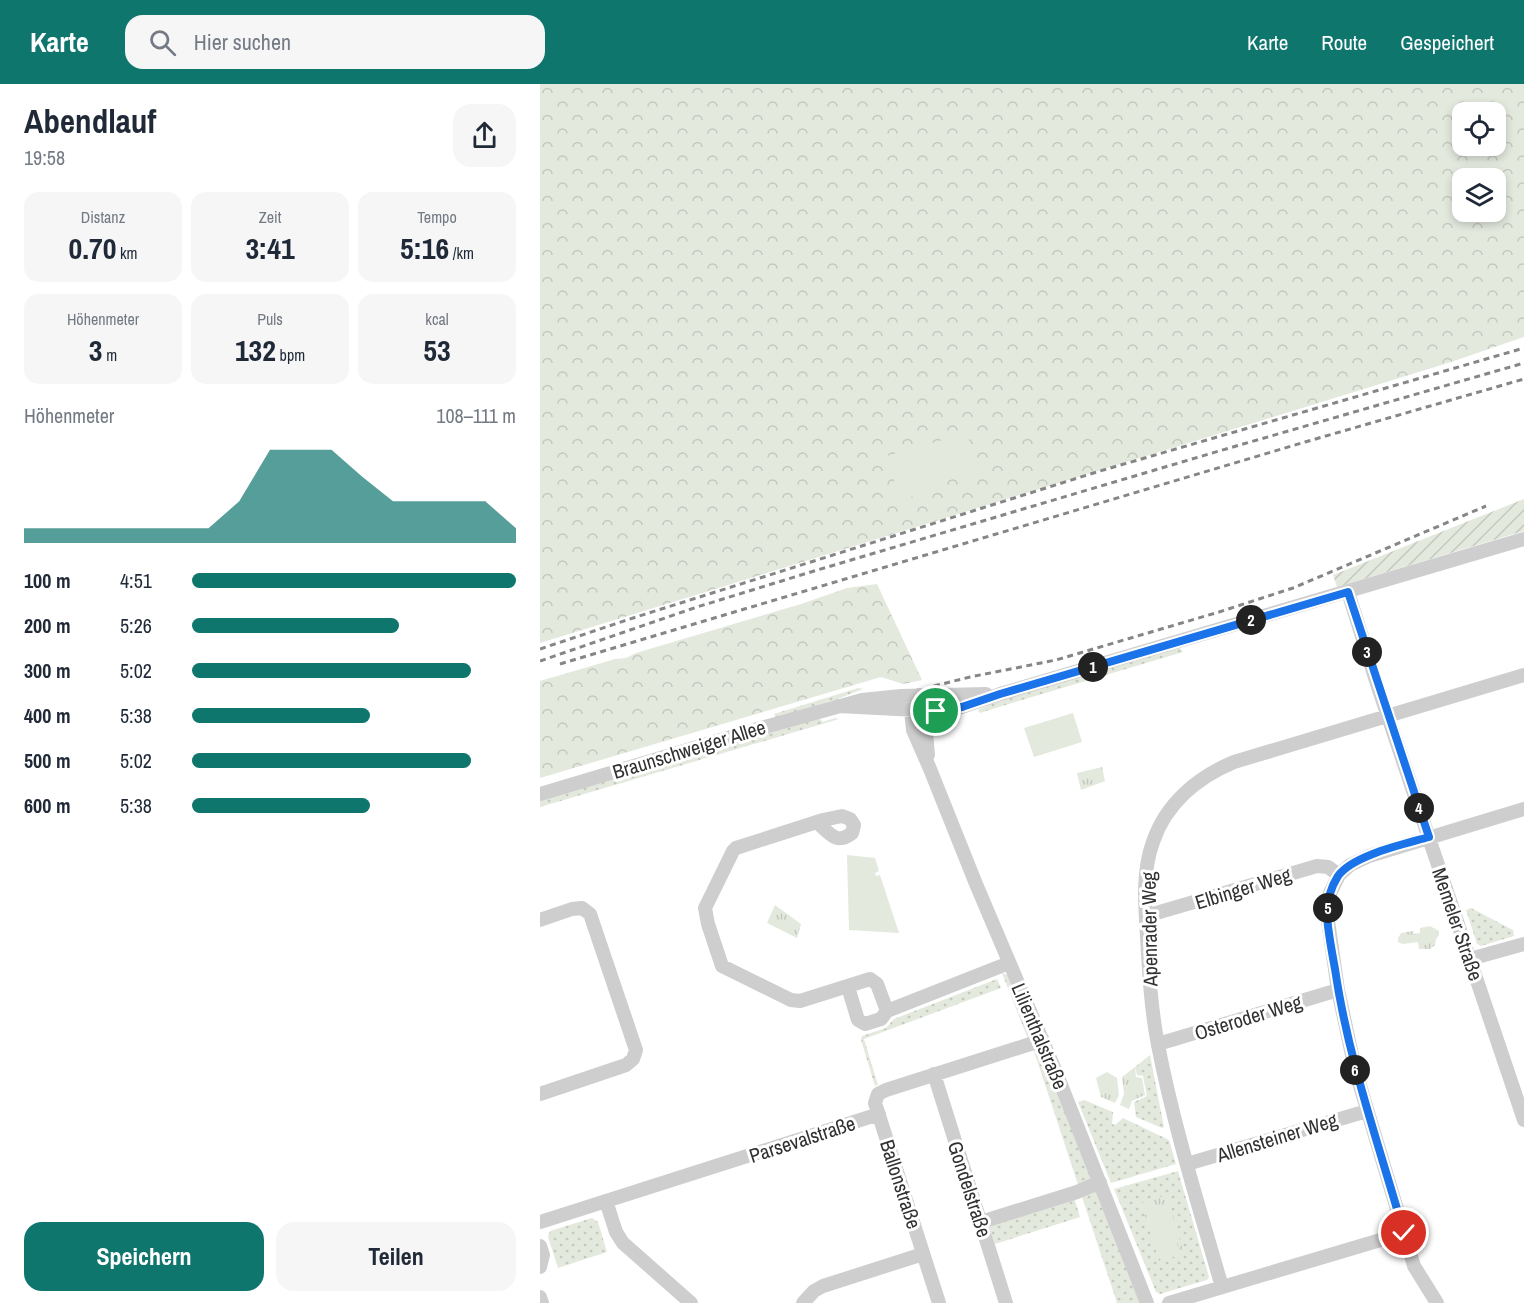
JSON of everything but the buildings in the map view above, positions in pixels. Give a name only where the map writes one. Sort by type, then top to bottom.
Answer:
[{"type":"street","points":[[1000,694],[1524,539]]},
{"type":"street","name":"Memeler Straße","points":[[1348,592],[1524,1120]]},
{"type":"street","name":"Apenrader Weg","points":[[1222,1287],[1177,1131],[1158,1044],[1149,974],[1145,885],[1149,855],[1165,816],[1191,786],[1211,772],[1234,762],[1524,675]]},
{"type":"street","name":"Braunschweiger Allee","points":[[540,794],[862,700],[919,695],[1000,694]]},
{"type":"street","name":"Braunschweiger Allee","points":[[838,706],[917,711],[962,707],[1000,694]]},
{"type":"street","name":"Lilienthalstraße","points":[[919,695],[917,711],[930,769],[1148,1303]]},
{"type":"street","points":[[1437,1303],[1413,1266],[1355,1069],[1338,990],[1327,914],[1330,893],[1339,875],[1350,865],[1369,856],[1524,809]]},
{"type":"street","points":[[818,823],[733,851],[705,908],[722,966],[791,1000],[800,1001],[870,979],[877,984],[886,1011]]},
{"type":"street","name":"Elbinger Weg","points":[[1146,916],[1317,866],[1328,867],[1339,875]]},
{"type":"street","points":[[540,920],[572,909],[582,908],[591,914],[636,1050],[633,1059],[626,1065],[540,1094]]},
{"type":"street","points":[[1470,959],[1524,944]]},
{"type":"street","points":[[850,986],[858,1020],[866,1024],[881,1019],[886,1011],[1009,963]]},
{"type":"street","name":"Osteroder Weg","points":[[1158,1044],[1338,990]]},
{"type":"street","name":"Parsevalstraße","points":[[540,1222],[879,1114],[875,1103],[878,1094],[886,1090],[1042,1040]]},
{"type":"street","name":"Gondelstraße","points":[[934,1074],[1006,1303]]},
{"type":"street","name":"Allensteiner Weg","points":[[1186,1164],[1367,1110]]},
{"type":"street","name":"Ballonstraße","points":[[879,1114],[939,1303]]},
{"type":"street","points":[[981,1222],[1077,1192],[1100,1182]]},
{"type":"street","points":[[606,1201],[616,1232],[623,1243],[691,1303]]},
{"type":"street","points":[[1169,1303],[1404,1233]]},
{"type":"street","points":[[540,1246],[543,1255],[540,1267]]},
{"type":"street","name":"Ballonstraße","points":[[804,1303],[814,1291],[823,1286],[924,1254]]},
{"type":"street","points":[[540,1297],[542,1303]]},
{"type":"green space","points":[[540,84],[1524,84],[1524,337],[1448,363],[540,643]]},
{"type":"green space","points":[[967,433],[978,471],[946,481],[947,487],[900,500],[887,456]]},
{"type":"green space","points":[[1524,499],[1524,531],[1337,587],[1333,575]]},
{"type":"green space","points":[[877,584],[922,680],[903,684],[881,677],[540,778],[540,681],[615,659],[626,658],[847,588]]},
{"type":"green space","points":[[1179,647],[1183,652],[980,713],[978,710],[1001,699]]},
{"type":"green space","points":[[858,688],[863,689],[776,718],[774,714]]},
{"type":"green space","points":[[1073,713],[1082,742],[1034,757],[1024,728]]},
{"type":"green space","points":[[818,717],[823,722],[839,719],[540,807],[540,800]]},
{"type":"green space","points":[[1102,767],[1105,781],[1081,790],[1077,773]]},
{"type":"green space","points":[[847,855],[875,858],[879,871],[875,873],[876,876],[880,875],[899,933],[849,930]]},
{"type":"green space","points":[[775,905],[801,924],[797,938],[767,923]]},
{"type":"green space","points":[[1471,908],[1513,930],[1514,936],[1481,946],[1477,944],[1466,910]]},
{"type":"green space","points":[[1430,926],[1439,931],[1439,935],[1435,945],[1430,949],[1419,949],[1418,942],[1403,944],[1398,942],[1401,933],[1413,931],[1414,934],[1420,933],[1420,928]]},
{"type":"green space","points":[[1002,973],[1008,975],[1033,1031],[1028,1039]]},
{"type":"green space","points":[[997,979],[1001,988],[864,1039],[878,1085],[875,1086],[861,1040],[862,1036],[886,1028],[894,1019]]},
{"type":"green space","points":[[1033,1048],[1042,1051],[1142,1303],[1117,1303]]},
{"type":"green space","points":[[1150,1055],[1164,1127],[1162,1128],[1136,1117],[1134,1102],[1147,1096],[1143,1076],[1137,1075],[1135,1067]]},
{"type":"green space","points":[[1135,1067],[1136,1077],[1142,1078],[1145,1095],[1132,1101],[1129,1109],[1120,1105],[1124,1094],[1122,1077]]},
{"type":"green space","points":[[1107,1072],[1117,1078],[1119,1095],[1115,1103],[1101,1097],[1096,1078]]},
{"type":"green space","points":[[1084,1100],[1113,1112],[1112,1124],[1115,1125],[1123,1118],[1169,1140],[1176,1164],[1111,1183],[1078,1102]]},
{"type":"green space","points":[[1178,1171],[1209,1277],[1207,1280],[1160,1294],[1156,1292],[1114,1189]]},
{"type":"green space","points":[[1163,1196],[1168,1197],[1170,1201],[1184,1254],[1159,1261],[1141,1203]]},
{"type":"green space","points":[[1074,1197],[1080,1217],[995,1244],[989,1225]]},
{"type":"green space","points":[[1168,1213],[1179,1250],[1160,1256],[1149,1218]]},
{"type":"green space","points":[[592,1218],[598,1222],[607,1252],[558,1268],[548,1237],[550,1231]]},
{"type":"railway","points":[[540,649],[1100,471],[1524,348]]},
{"type":"railway","points":[[540,661],[697,607],[814,571],[1524,363]]},
{"type":"railway","points":[[560,664],[1524,379]]},
{"type":"railway","points":[[934,686],[1056,660],[1293,588],[1486,506]]},
{"type":"route","points":[[936,711],[962,707],[1348,592],[1429,837],[1369,856],[1350,865],[1339,875],[1330,893],[1327,914],[1338,990],[1355,1069],[1404,1233]]}]
